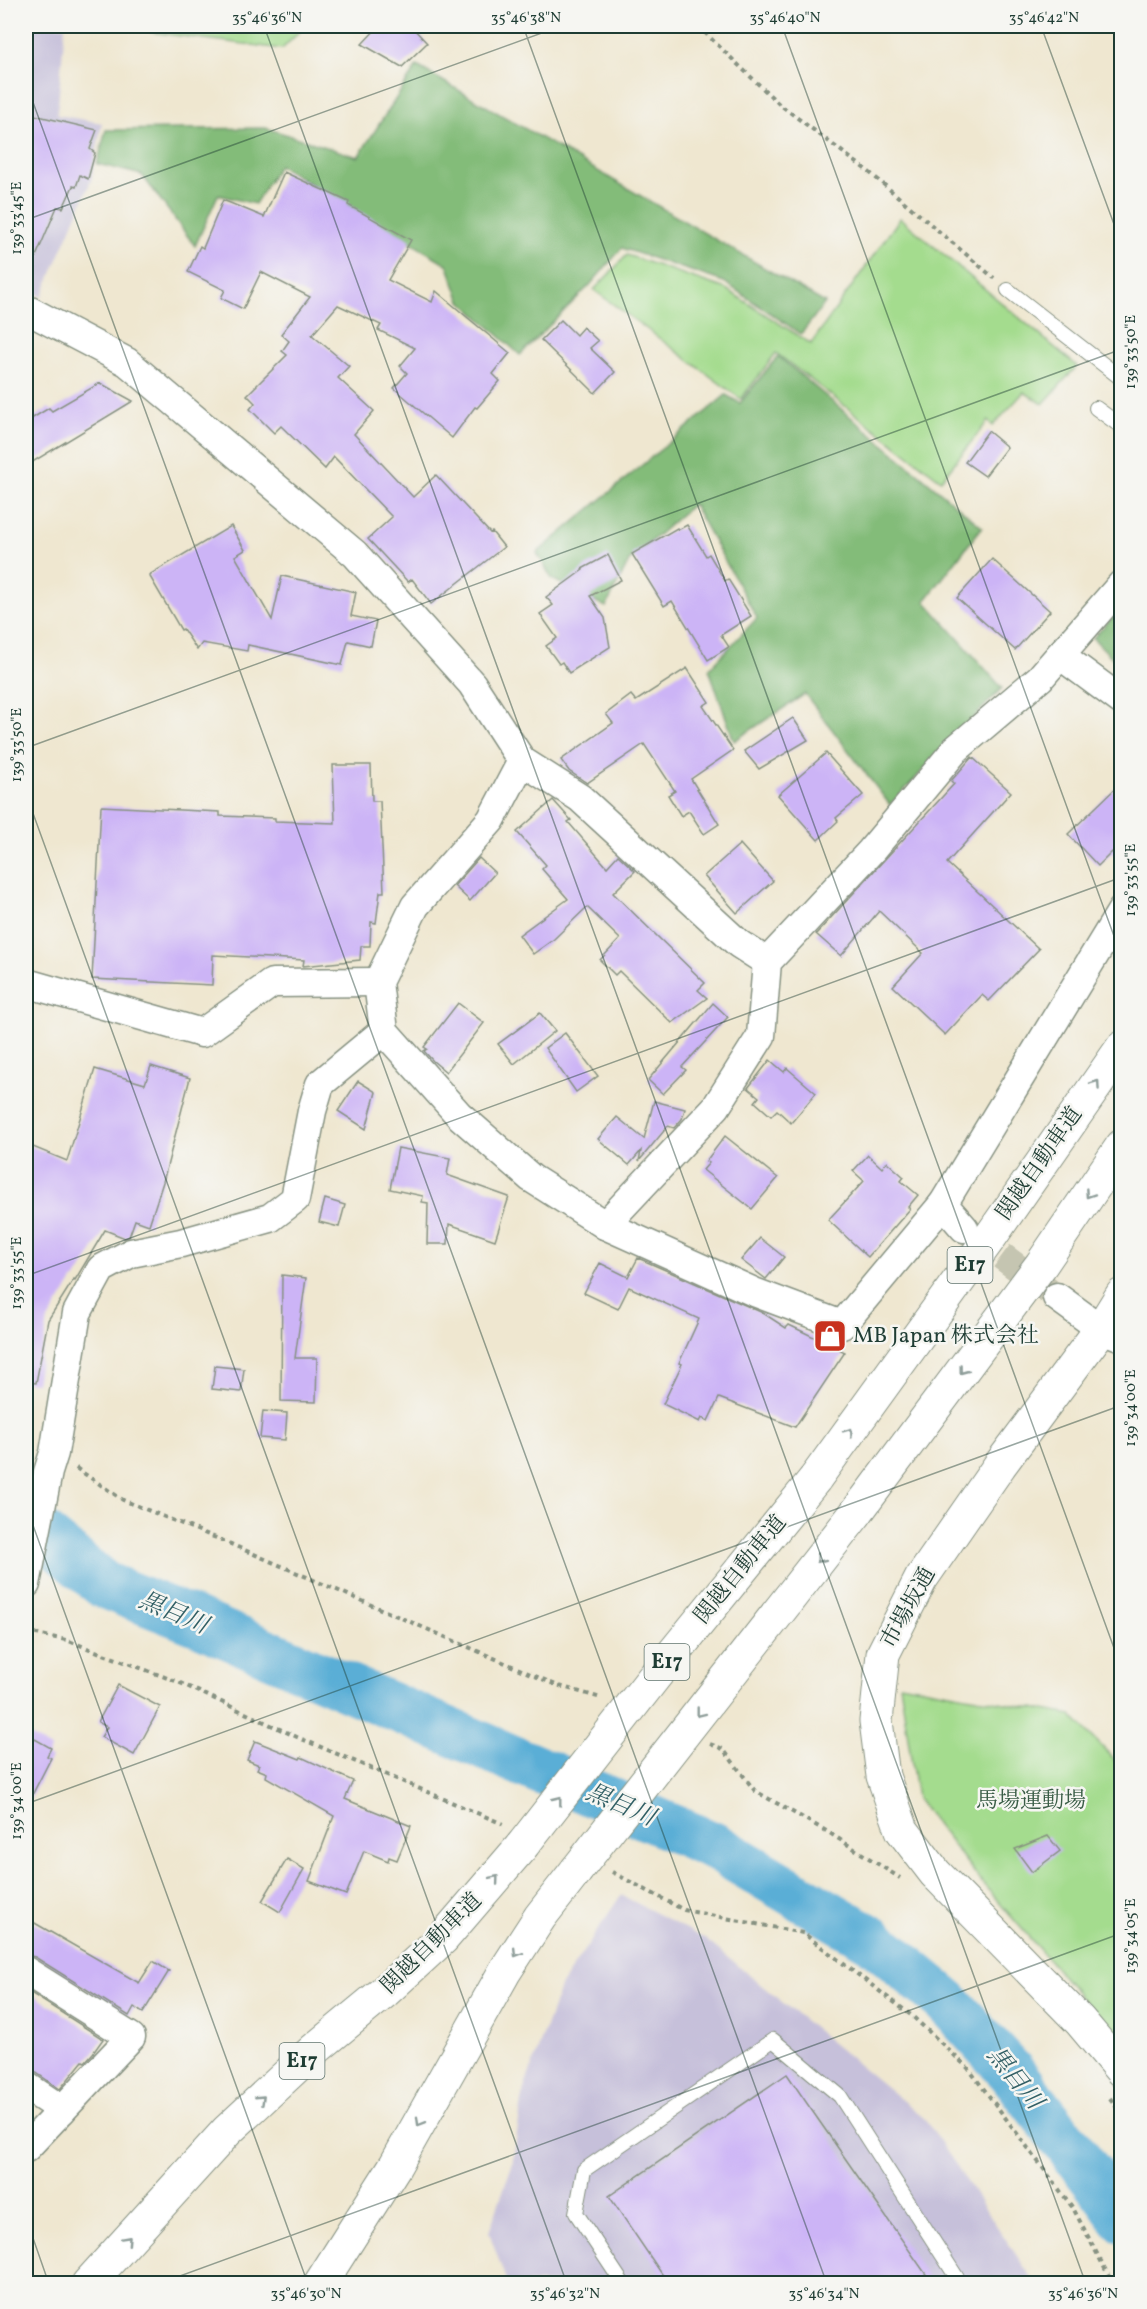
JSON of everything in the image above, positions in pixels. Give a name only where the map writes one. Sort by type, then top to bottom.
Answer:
[{"type":"main road","name":"関越自動車道","points":[[88,2283],[227,2131],[314,2050],[383,1993],[443,1938],[522,1846],[655,1676],[815,1479],[991,1236],[1122,1048]]},
{"type":"main road","name":"E17","points":[[320,2283],[395,2166],[505,1971],[540,1917],[856,1513],[1041,1265],[1122,1146]]},
{"type":"main road","name":"市場坂通","points":[[1122,1295],[1111,1333],[1000,1465],[921,1580],[883,1654],[876,1721],[883,1776],[902,1830],[935,1873],[1080,2021],[1122,2071]]},
{"type":"street","points":[[26,309],[127,362],[356,554],[472,684],[522,761],[580,798],[739,944],[767,962]]},
{"type":"street","points":[[605,1225],[716,1107],[761,1036],[767,962],[871,851],[956,748],[1041,678],[1122,584]]},
{"type":"street","points":[[1060,656],[1122,701]]},
{"type":"street","points":[[522,761],[491,820],[415,906],[378,982],[384,1031],[459,1115],[531,1178],[605,1225],[754,1292],[842,1325],[943,1204],[1122,910]]},
{"type":"street","points":[[26,983],[201,1033],[272,983],[378,982]]},
{"type":"street","points":[[26,1584],[48,1472],[54,1453],[77,1313],[101,1269],[131,1253],[181,1243],[270,1218],[295,1199],[320,1083],[384,1031]]},
{"type":"street","points":[[943,1204],[964,1228]]},
{"type":"street","points":[[1056,1297],[1111,1333]]},
{"type":"street","points":[[26,1971],[131,2037],[26,2148]]},
{"type":"street","points":[[26,2086],[62,2110]]},
{"type":"lane","points":[[1008,290],[1122,379]]},
{"type":"lane","points":[[1096,408],[1122,427]]},
{"type":"lane","points":[[623,2283],[576,2213],[584,2170],[773,2040],[840,2096],[961,2283]]},
{"type":"path","points":[[698,26],[779,104],[869,172],[1008,290]]},
{"type":"path","points":[[26,1632],[66,1640],[178,1682],[297,1737],[446,1798]]},
{"type":"path","points":[[684,1910],[803,1933],[911,2015],[968,2068],[1073,2208],[1113,2283]]},
{"type":"shaded area","points":[[26,26],[65,26],[57,115],[102,123],[91,181],[42,297],[26,288]]},
{"type":"shaded area","points":[[621,1895],[705,1939],[925,2119],[1035,2283],[507,2283],[489,2232],[512,2165],[524,2089],[561,1985]]},
{"type":"green space","points":[[138,26],[305,26],[282,49],[151,32]]},
{"type":"green space","points":[[417,66],[825,303],[801,334],[724,282],[622,248],[590,285],[520,355],[461,301],[447,264],[279,165],[255,204],[218,195],[195,246],[142,175],[97,164],[106,130],[266,128],[358,157]]},
{"type":"green space","points":[[900,218],[1077,366],[1043,404],[1024,392],[993,426],[988,421],[941,480],[776,353],[741,399],[594,290],[627,255],[726,289],[811,344]]},
{"type":"green space","points":[[778,356],[982,527],[925,601],[1002,688],[890,805],[805,694],[734,741],[709,669],[757,618],[693,504],[629,561],[606,607],[552,579],[537,553],[726,395],[740,403]]},
{"type":"green space","points":[[1121,608],[1121,667],[1093,638]]},
{"type":"green space","name":"馬場運動場","points":[[900,1684],[1071,1715],[1121,1766],[1121,2044],[984,1885],[917,1799]]},
{"type":"building","points":[[379,26],[411,26],[427,43],[402,67],[362,44]]},
{"type":"building","points":[[26,113],[97,130],[90,149],[95,153],[88,179],[80,175],[76,187],[73,186],[63,208],[57,207],[26,280]]},
{"type":"building","points":[[284,172],[349,202],[348,205],[411,240],[388,280],[432,302],[436,291],[510,353],[493,374],[500,381],[477,408],[475,407],[452,438],[394,388],[407,373],[400,366],[415,348],[378,330],[381,325],[338,305],[312,335],[349,366],[338,378],[374,411],[354,434],[413,497],[436,475],[504,547],[431,604],[412,579],[408,582],[368,539],[392,517],[334,457],[325,469],[281,426],[274,433],[250,409],[255,403],[247,395],[287,355],[282,351],[289,341],[281,334],[310,297],[261,272],[243,309],[221,298],[225,290],[188,272],[200,246],[203,248],[223,200],[264,217]]},
{"type":"building","points":[[561,320],[576,335],[583,327],[598,341],[590,348],[615,372],[595,393],[541,340]]},
{"type":"building","points":[[100,383],[133,401],[26,466],[26,422],[49,408],[52,411]]},
{"type":"building","points":[[988,431],[1007,447],[985,476],[965,462]]},
{"type":"building","points":[[687,525],[706,556],[709,554],[725,581],[728,579],[751,616],[721,635],[729,647],[708,660],[672,601],[664,606],[632,554],[677,528],[678,530]]},
{"type":"building","points":[[231,526],[245,550],[235,556],[272,620],[282,576],[356,592],[351,616],[376,621],[371,646],[348,641],[342,665],[248,645],[247,651],[202,643],[197,650],[183,629],[181,630],[149,575]]},
{"type":"building","points":[[608,555],[621,580],[590,596],[605,618],[610,647],[569,673],[562,662],[559,664],[546,646],[557,638],[540,614],[553,605],[546,597],[582,569]]},
{"type":"building","points":[[992,559],[1050,611],[1015,650],[957,598]]},
{"type":"building","points":[[687,668],[709,702],[703,706],[733,750],[691,779],[719,824],[704,834],[689,811],[681,816],[668,795],[675,791],[644,744],[587,783],[569,771],[561,760],[613,723],[606,714],[631,695],[636,701]]},
{"type":"building","points":[[793,718],[808,740],[759,769],[744,751]]},
{"type":"building","points":[[826,753],[863,795],[836,818],[838,821],[818,840],[778,795]]},
{"type":"building","points":[[972,757],[1011,792],[947,863],[1039,949],[989,1001],[982,995],[945,1035],[893,986],[923,953],[879,911],[841,956],[816,934],[954,784],[951,781]]},
{"type":"building","points":[[333,765],[371,765],[372,801],[380,801],[384,892],[380,892],[376,923],[371,922],[370,946],[361,946],[360,960],[303,966],[304,960],[213,955],[212,985],[92,979],[101,806],[220,812],[220,816],[335,823]]},
{"type":"building","points":[[1122,782],[1122,862],[1112,852],[1098,866],[1068,834]]},
{"type":"building","points":[[553,800],[571,820],[568,822],[607,867],[618,855],[635,871],[613,893],[705,983],[698,990],[707,998],[672,1023],[619,971],[615,975],[600,960],[620,939],[587,907],[554,939],[533,954],[519,935],[568,899],[542,869],[546,865],[517,832]]},
{"type":"building","points":[[740,844],[773,881],[737,913],[704,876]]},
{"type":"building","points":[[479,858],[495,873],[470,901],[454,886]]},
{"type":"building","points":[[458,1003],[484,1023],[446,1072],[424,1051],[427,1049],[424,1047]]},
{"type":"building","points":[[713,1003],[728,1017],[682,1067],[686,1070],[663,1094],[648,1080]]},
{"type":"building","points":[[540,1013],[555,1031],[514,1064],[498,1044]]},
{"type":"building","points":[[565,1033],[598,1076],[576,1092],[545,1048]]},
{"type":"building","points":[[770,1060],[784,1072],[787,1068],[816,1093],[791,1123],[777,1110],[771,1116],[755,1102],[759,1097],[748,1088]]},
{"type":"building","points":[[151,1066],[190,1078],[163,1182],[149,1225],[135,1220],[129,1237],[125,1238],[105,1230],[48,1320],[36,1383],[26,1382],[26,1144],[67,1161],[95,1069],[145,1084]]},
{"type":"building","points":[[358,1081],[376,1092],[366,1129],[338,1111]]},
{"type":"building","points":[[654,1101],[685,1109],[682,1119],[674,1128],[668,1126],[639,1161],[641,1151],[629,1165],[598,1139],[617,1117],[644,1139]]},
{"type":"building","points":[[725,1136],[778,1178],[752,1209],[703,1170],[709,1163],[706,1161]]},
{"type":"building","points":[[398,1148],[450,1158],[447,1175],[509,1197],[495,1240],[449,1224],[448,1244],[427,1244],[428,1203],[422,1202],[423,1196],[390,1189]]},
{"type":"building","points":[[868,1155],[882,1168],[887,1162],[904,1177],[901,1181],[918,1195],[908,1207],[910,1209],[868,1257],[828,1220],[864,1181],[853,1171]]},
{"type":"building","points":[[325,1199],[345,1205],[339,1227],[319,1222]]},
{"type":"building","points":[[760,1238],[784,1257],[766,1279],[741,1260]]},
{"type":"building","points":[[638,1258],[763,1313],[786,1328],[789,1325],[845,1352],[795,1427],[719,1398],[708,1421],[702,1418],[700,1422],[663,1404],[682,1364],[679,1363],[699,1319],[629,1287],[618,1309],[584,1293],[600,1263],[628,1277]]},
{"type":"building","points":[[282,1275],[306,1278],[295,1358],[317,1358],[316,1402],[281,1401]]},
{"type":"building","points":[[215,1366],[244,1369],[241,1392],[212,1389]]},
{"type":"building","points":[[263,1411],[287,1413],[285,1440],[260,1438]]},
{"type":"building","points":[[118,1685],[160,1707],[134,1755],[101,1737],[107,1727],[98,1722]]},
{"type":"building","points":[[26,1734],[51,1748],[47,1756],[51,1758],[26,1807]]},
{"type":"building","points":[[255,1741],[300,1759],[301,1757],[353,1781],[345,1799],[411,1826],[397,1860],[389,1857],[388,1861],[364,1851],[346,1895],[309,1881],[334,1816],[266,1777],[267,1773],[257,1769],[259,1765],[247,1760]]},
{"type":"building","points":[[1048,1836],[1060,1851],[1032,1872],[1015,1849]]},
{"type":"building","points":[[287,1859],[304,1869],[280,1912],[262,1901]]},
{"type":"building","points":[[26,1918],[139,1983],[153,1961],[169,1971],[143,2013],[134,2007],[129,2016],[35,1957],[26,1955]]},
{"type":"building","points":[[26,1990],[103,2039],[60,2089],[35,2072],[26,2070]]},
{"type":"building","points":[[787,2074],[932,2283],[668,2283],[609,2196]]},
{"type":"waterway","name":"黒目川","points":[[26,1521],[104,1585],[197,1622],[712,1845],[873,1940],[947,2002],[1011,2072],[1122,2218]]},
{"type":"tunnel","points":[[968,1231],[1049,1291]]},
{"type":"place","name":"MB Japan 株式会社","points":[[830,1336]]}]
